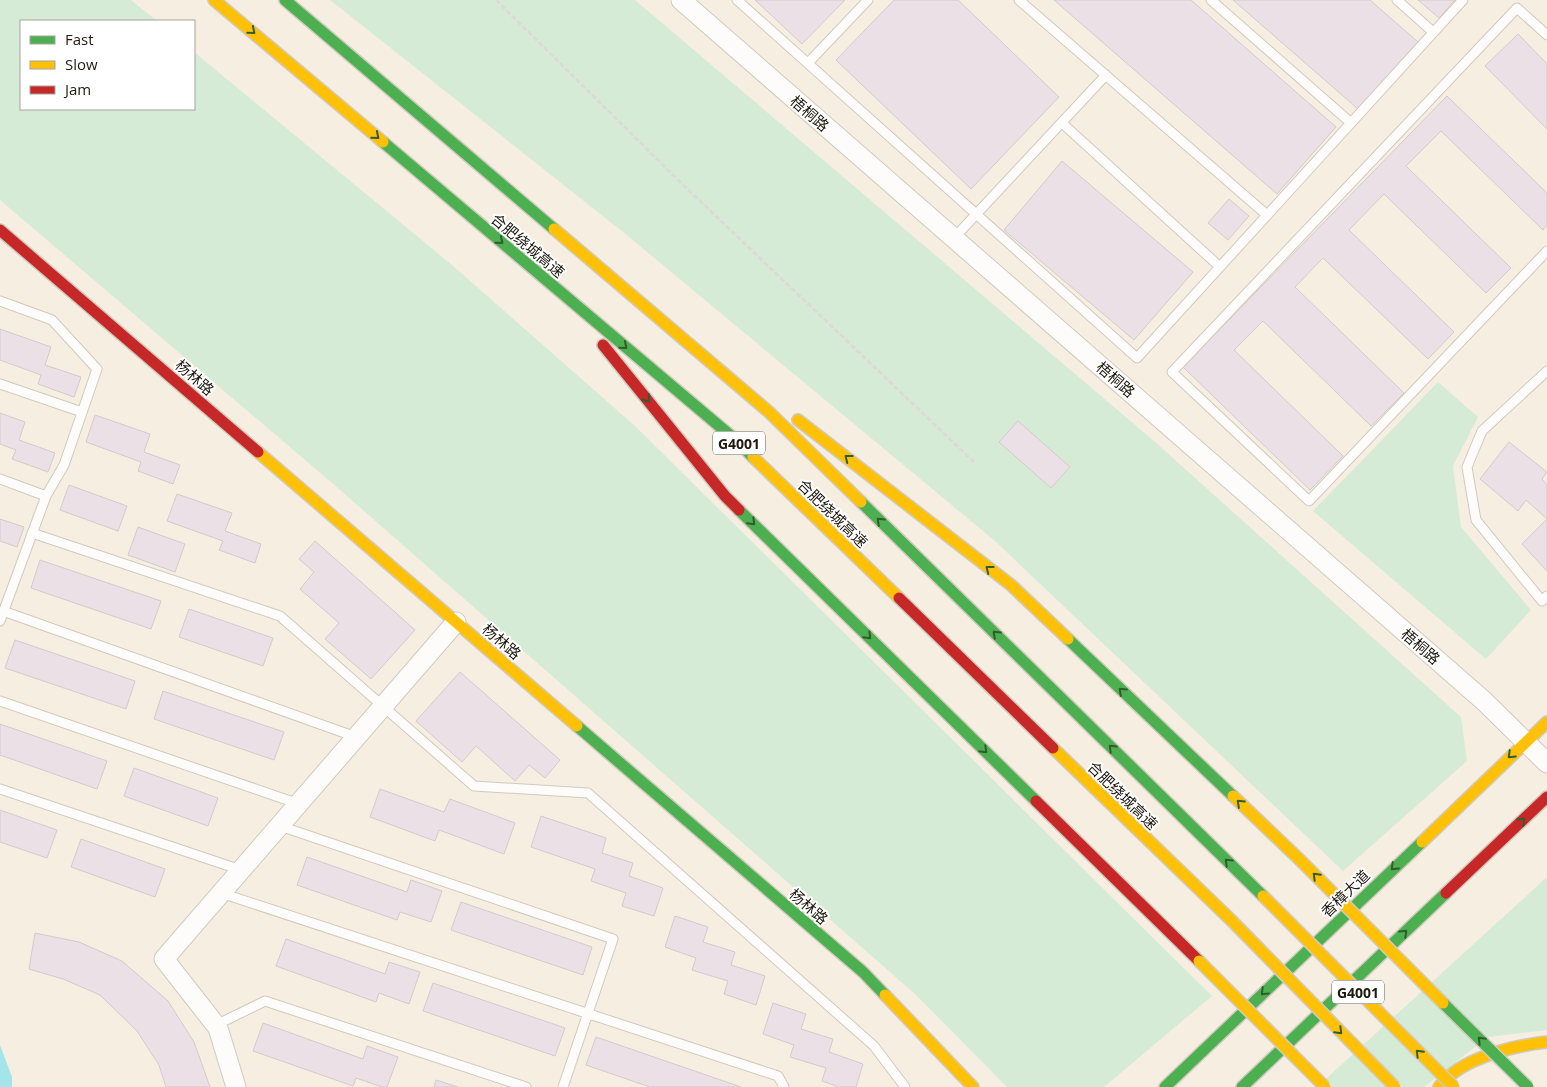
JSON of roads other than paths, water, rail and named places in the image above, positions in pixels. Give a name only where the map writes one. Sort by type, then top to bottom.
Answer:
[{"type":"main road","name":"合肥绕城高速","points":[[214,0],[737,442],[1232,921],[1395,1087]]},
{"type":"main road","name":"合肥绕城高速","points":[[285,0],[769,412],[1263,896],[1454,1087]]},
{"type":"main road","name":"杨林路","points":[[0,230],[863,972],[973,1087]]},
{"type":"main road","points":[[594,263],[773,401]]},
{"type":"main road","points":[[561,293],[725,496],[1325,1087]]},
{"type":"main road","points":[[789,413],[1010,585],[1300,860],[1528,1087]]},
{"type":"main road","name":"香樟大道","points":[[1165,1087],[1547,722]]},
{"type":"main road","points":[[1242,1087],[1547,797]]},
{"type":"main road","points":[[1439,1087],[1448,1076],[1479,1059],[1532,1043],[1547,1042]]},
{"type":"street","name":"梧桐路","points":[[681,0],[1484,701],[1547,763]]},
{"type":"street","points":[[236,1087],[216,1025],[164,960],[456,622]]},
{"type":"lane","points":[[737,0],[1137,358],[1463,0]]},
{"type":"lane","points":[[808,63],[868,0]]},
{"type":"lane","points":[[1019,0],[1268,215]]},
{"type":"lane","points":[[1211,0],[1351,123]]},
{"type":"lane","points":[[1397,0],[1434,32]]},
{"type":"lane","points":[[1547,35],[1517,8],[1172,372],[1309,501],[1547,251]]},
{"type":"lane","points":[[954,238],[1106,76]]},
{"type":"lane","points":[[1062,123],[1220,267]]},
{"type":"lane","points":[[0,301],[52,320],[97,369],[64,466],[46,496],[0,621]]},
{"type":"lane","points":[[1547,371],[1482,431],[1467,467],[1476,520],[1542,601],[1547,596]]},
{"type":"lane","points":[[0,384],[82,412]]},
{"type":"lane","points":[[0,479],[46,496]]},
{"type":"lane","points":[[32,533],[280,616],[474,786],[588,793],[874,1046],[905,1087]]},
{"type":"lane","points":[[4,611],[356,737]]},
{"type":"lane","points":[[0,701],[299,804]]},
{"type":"lane","points":[[0,789],[241,870]]},
{"type":"lane","points":[[280,826],[613,939],[563,1087]]},
{"type":"lane","points":[[221,893],[778,1076],[784,1087]]},
{"type":"lane","points":[[216,1025],[265,1001],[526,1087]]},
{"type":"water","points":[[0,1045],[12,1077],[12,1087],[0,1087]]}]
